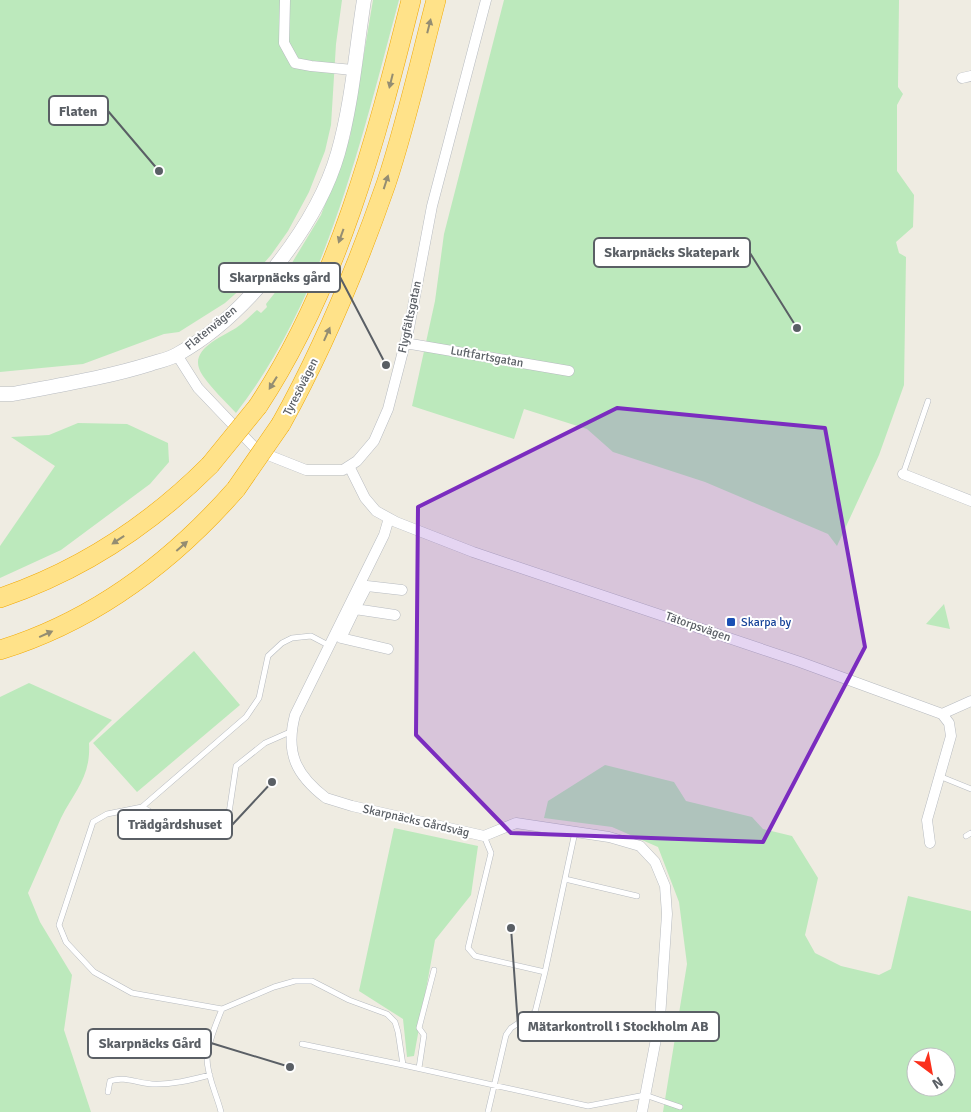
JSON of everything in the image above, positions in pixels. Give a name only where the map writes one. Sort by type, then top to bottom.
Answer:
[{"type":"highway","name":"Tyresövägen","points":[[0,598],[45,580],[103,551],[173,500],[210,465],[258,406],[287,360],[330,268],[363,175],[412,0]]},
{"type":"highway","name":"Tyresövägen","points":[[0,650],[60,627],[125,590],[190,538],[236,489],[282,424],[328,333],[350,282],[380,201],[410,103],[436,0]]},
{"type":"street","points":[[285,0],[284,43],[295,62],[353,70]]},
{"type":"street","name":"Flatenvägen","points":[[0,394],[13,394],[121,373],[177,355],[211,331],[257,290],[292,245],[313,211],[338,154],[364,0]]},
{"type":"street","name":"Flygfältsgatan","points":[[350,466],[357,461],[374,441],[388,409],[405,343],[432,206],[486,0]]},
{"type":"street","name":"Luftfartsgatan","points":[[405,343],[569,371]]},
{"type":"street","points":[[177,355],[198,388],[258,451],[306,470],[343,470],[350,466]]},
{"type":"street","name":"Tätorpsvägen","points":[[350,466],[365,498],[376,511],[390,518],[473,552],[800,662],[942,714]]},
{"type":"street","points":[[903,474],[971,501]]},
{"type":"street","name":"Skarpnäcks Gårdsväg","points":[[390,518],[384,535],[295,714],[290,732],[292,753],[296,766],[310,786],[326,798],[352,806],[484,836],[516,823],[609,837],[640,846],[655,862],[665,886],[667,914],[660,1018],[642,1112]]},
{"type":"street","points":[[388,649],[341,638],[367,586],[402,590]]},
{"type":"street","points":[[355,609],[395,615]]},
{"type":"street","points":[[930,843],[927,820],[951,736],[950,723],[942,714],[971,701]]},
{"type":"lane","points":[[903,474],[928,401]]},
{"type":"lane","points":[[330,646],[311,636],[292,638],[282,643],[268,656],[259,698],[246,717],[142,807],[107,814],[93,822],[59,925],[66,942],[94,972],[132,992],[222,1009],[274,987],[295,981],[312,981],[349,1000],[387,1014],[395,1022],[403,1065]]},
{"type":"lane","points":[[229,813],[236,766],[265,743],[290,732]]},
{"type":"lane","points":[[939,776],[971,789]]},
{"type":"lane","points":[[142,807],[158,816],[217,830]]},
{"type":"lane","points":[[488,1112],[506,1036],[511,1028],[526,1020],[535,1012],[575,832]]},
{"type":"lane","points":[[484,836],[492,853],[468,948],[475,956],[545,972]]},
{"type":"lane","points":[[565,879],[637,896]]},
{"type":"lane","points":[[419,1068],[424,1035],[419,1028],[434,970]]},
{"type":"lane","points":[[221,1112],[210,1076],[208,1059],[214,1029],[222,1009]]},
{"type":"lane","points":[[526,1020],[550,1033],[576,1039]]},
{"type":"lane","points":[[302,1044],[419,1068],[587,1109],[644,1095],[680,1107]]},
{"type":"lane","points":[[108,1092],[110,1082],[118,1078],[151,1084],[177,1083],[210,1076]]},
{"type":"highlighted area","points":[[617,408],[825,428],[865,647],[763,842],[511,833],[416,735],[418,507]]},
{"type":"green space","points":[[0,0],[342,0],[336,44],[331,125],[325,151],[309,192],[288,231],[271,255],[243,287],[225,303],[179,332],[164,334],[83,364],[0,372]]},
{"type":"green space","points":[[373,0],[399,0],[355,161],[317,268],[294,320],[267,368],[236,413],[203,376],[198,359],[201,352],[207,346],[239,326],[257,310],[261,313],[267,307],[266,304],[285,280],[284,276],[321,215],[350,137]]},
{"type":"green space","points":[[504,0],[899,0],[898,87],[903,94],[897,105],[897,171],[914,195],[913,227],[896,242],[899,253],[906,257],[904,385],[879,455],[837,546],[828,534],[705,482],[613,452],[587,429],[524,409],[514,439],[412,406],[435,301],[444,234]]},
{"type":"green space","points":[[78,423],[127,424],[168,443],[169,462],[150,484],[61,550],[0,578],[0,546],[55,466],[11,437],[49,435]]},
{"type":"green space","points":[[944,604],[950,629],[926,624]]},
{"type":"green space","points":[[194,651],[240,705],[137,792],[93,743]]},
{"type":"green space","points":[[29,683],[112,720],[89,743],[89,755],[85,774],[61,818],[28,893],[40,922],[72,975],[64,1030],[91,1112],[0,1112],[0,697]]},
{"type":"green space","points":[[605,765],[674,782],[686,801],[752,817],[763,829],[792,836],[818,878],[805,935],[815,953],[841,966],[879,975],[891,969],[908,896],[971,911],[971,1112],[663,1112],[687,964],[679,902],[658,847],[612,827],[544,818],[548,801]]},
{"type":"green space","points":[[394,828],[478,846],[471,895],[435,940],[414,1056],[407,1057],[403,1019],[359,991]]},
{"type":"place","name":"Flaten","points":[[159,171]]},
{"type":"place","name":"Skarpnäcks Skatepark","points":[[797,328]]},
{"type":"place","name":"Skarpnäcks gård","points":[[386,365]]},
{"type":"place","name":"Skarpa by","points":[[731,622]]},
{"type":"place","name":"Trädgårdshuset","points":[[272,782]]},
{"type":"place","name":"Mätarkontroll i Stockholm AB","points":[[511,928]]},
{"type":"place","name":"Skarpnäcks Gård","points":[[290,1067]]}]
